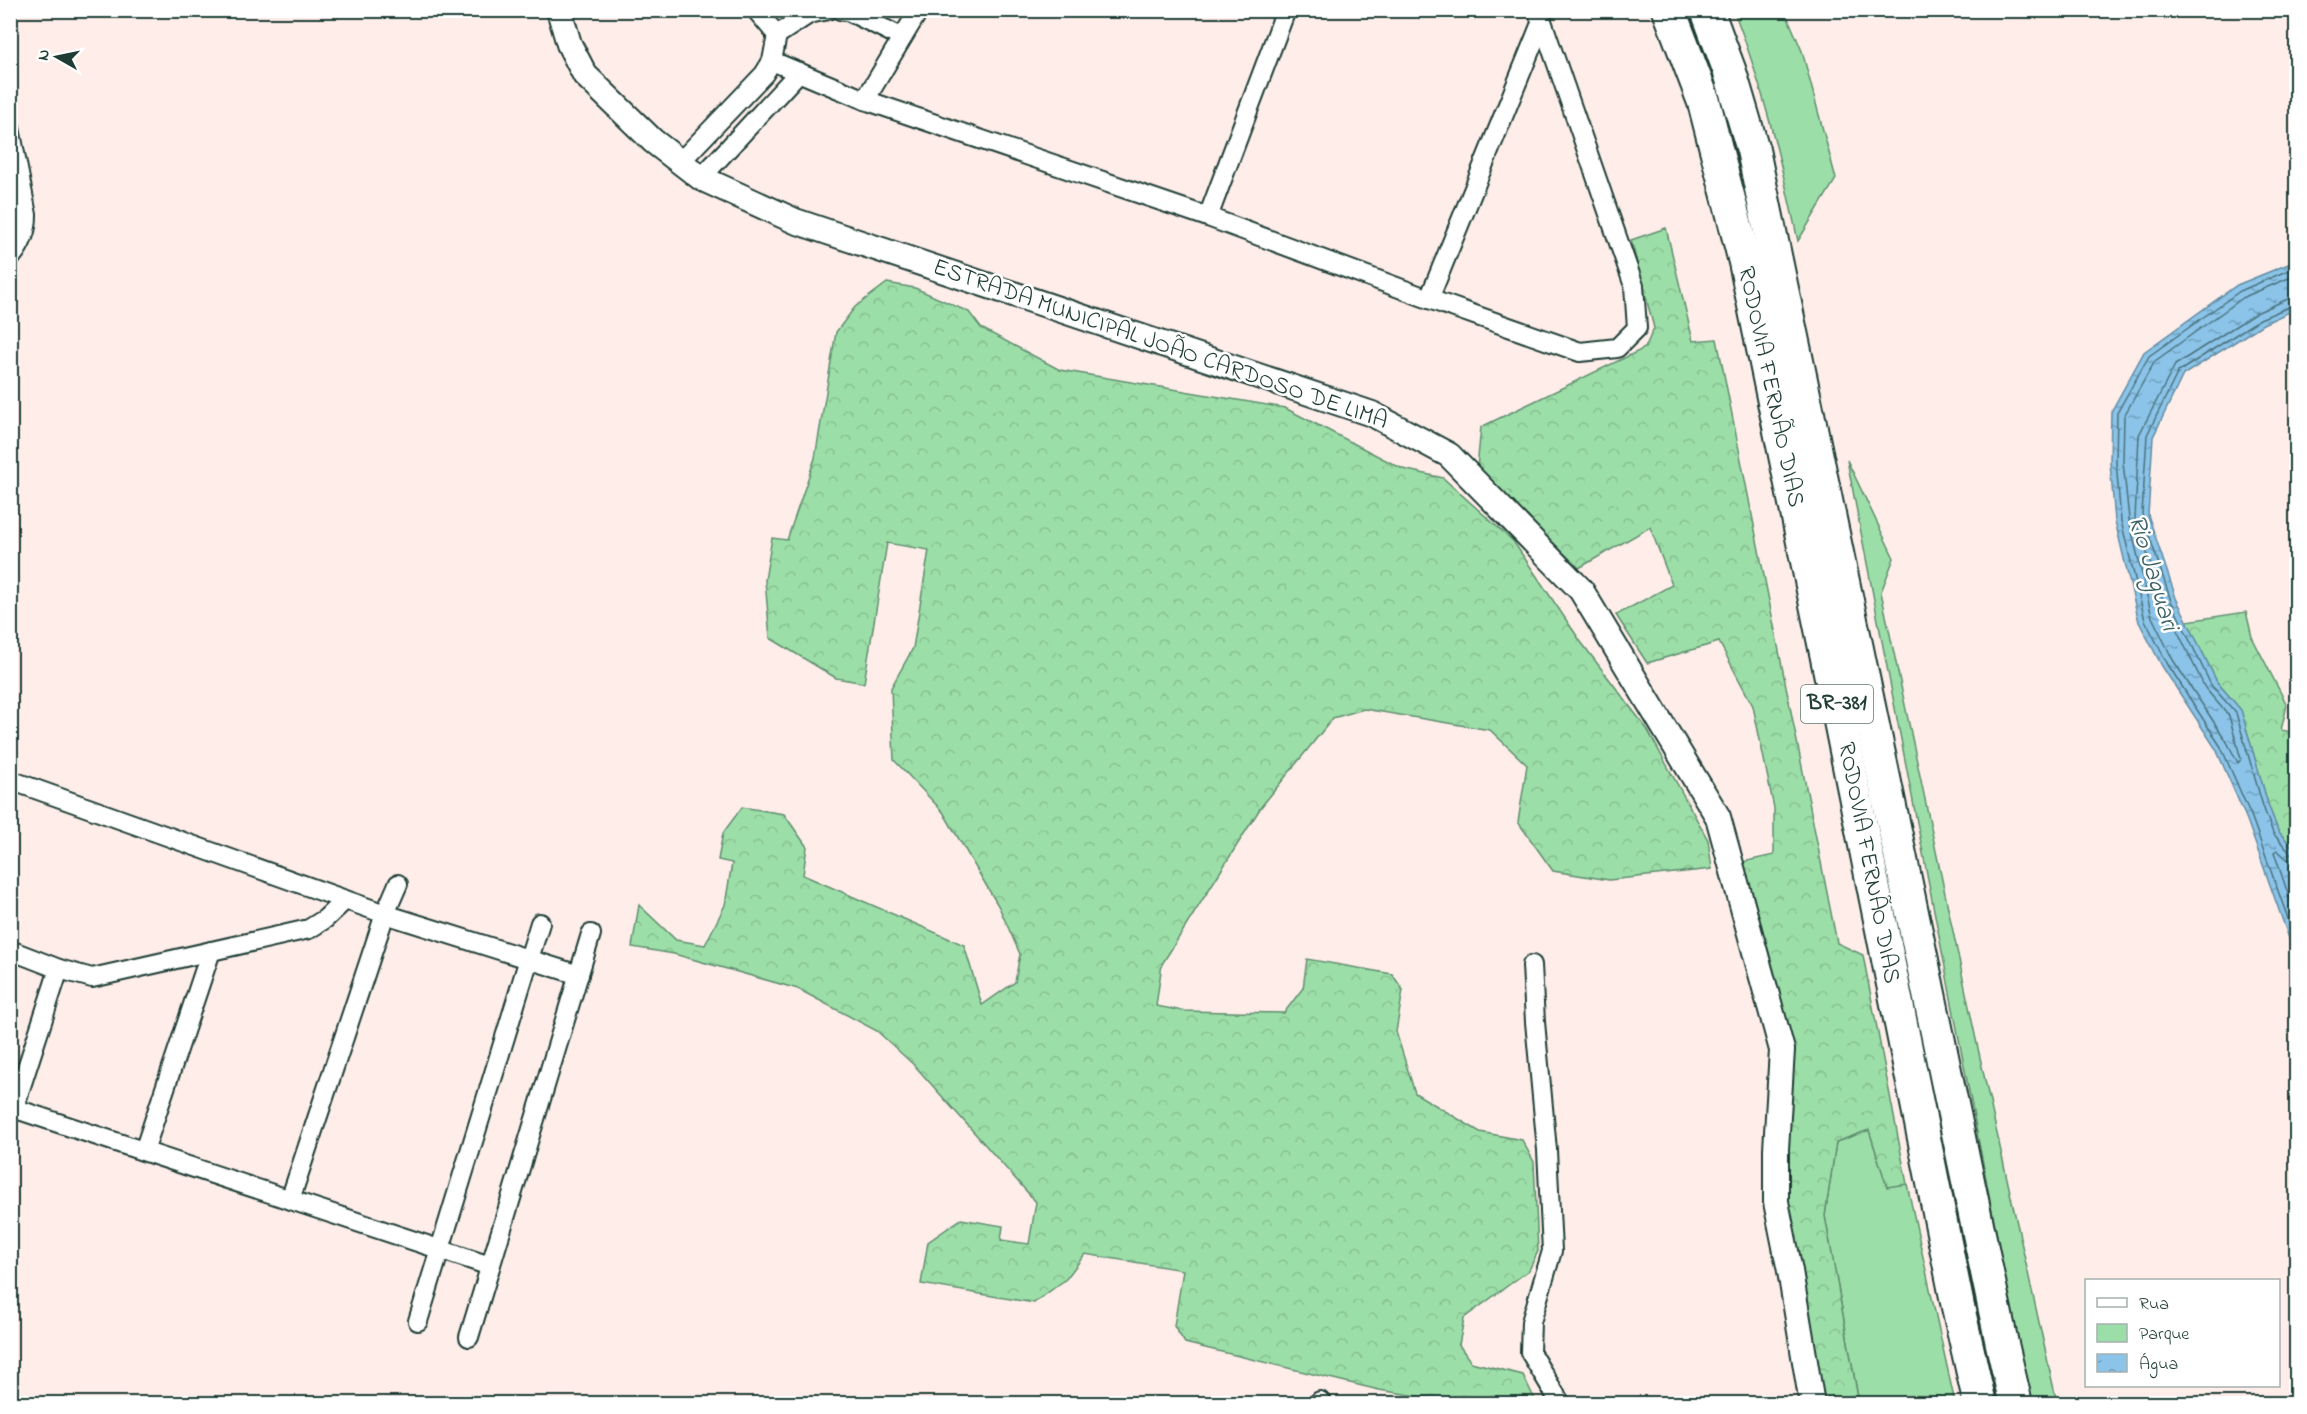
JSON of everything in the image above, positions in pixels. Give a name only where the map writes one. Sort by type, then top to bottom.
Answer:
[{"type":"highway","name":"RODOVIA FERNÃO DIAS","points":[[1669,10],[1704,102],[1744,262],[1958,1307],[1980,1404]]},
{"type":"highway","name":"RODOVIA FERNÃO DIAS","points":[[1707,10],[1730,72],[1753,150],[1977,1227],[2016,1404]]},
{"type":"street","name":"ESTRADA MUNICIPAL JOÃO CARDOSO DE LIMA","points":[[559,10],[569,45],[585,75],[653,141],[701,178],[795,221],[1372,414],[1449,455],[1581,590],[1718,817],[1782,1050],[1776,1149],[1776,1202],[1812,1404]]},
{"type":"street","points":[[756,10],[777,35]]},
{"type":"street","points":[[680,162],[764,74],[772,61],[777,35],[809,14],[828,10]]},
{"type":"street","points":[[840,10],[866,14],[901,37]]},
{"type":"street","points":[[865,100],[919,10]]},
{"type":"street","points":[[1208,217],[1286,11]]},
{"type":"street","points":[[772,61],[865,100],[1208,217],[1428,299],[1580,352],[1617,348],[1637,328],[1634,286],[1539,16]]},
{"type":"street","points":[[1428,299],[1539,16]]},
{"type":"street","points":[[701,178],[799,72]]},
{"type":"street","points":[[10,128],[27,214],[27,227],[19,246],[10,259]]},
{"type":"street","points":[[10,780],[385,914],[579,975]]},
{"type":"street","points":[[290,1200],[385,914],[398,884]]},
{"type":"street","points":[[10,950],[59,969],[92,978],[309,929],[326,919],[345,900]]},
{"type":"street","points":[[418,1321],[540,923]]},
{"type":"street","points":[[469,1336],[591,934]]},
{"type":"street","points":[[144,1151],[210,951]]},
{"type":"street","points":[[1532,965],[1534,1023],[1547,1150],[1552,1251],[1531,1322],[1530,1352],[1561,1404]]},
{"type":"street","points":[[59,969],[12,1107],[490,1266]]},
{"type":"green space","points":[[1734,11],[1785,11],[1802,51],[1836,179],[1798,241],[1771,124]]},
{"type":"green space","points":[[1666,228],[1693,341],[1717,339],[1837,943],[1863,955],[1907,1184],[1887,1187],[1869,1130],[1836,1142],[1825,1216],[1859,1403],[1820,1403],[1785,1205],[1790,1048],[1738,863],[1774,855],[1774,808],[1753,706],[1719,642],[1647,663],[1616,615],[1672,585],[1650,527],[1579,568],[1477,468],[1481,427],[1645,348],[1654,328],[1631,240]]},
{"type":"green space","points":[[887,283],[915,288],[969,312],[981,328],[1060,370],[1285,408],[1403,469],[1443,478],[1513,541],[1581,642],[1647,729],[1708,840],[1712,869],[1609,880],[1553,871],[1518,822],[1527,765],[1490,730],[1364,709],[1333,718],[1261,807],[1162,964],[1156,1006],[1183,1011],[1284,1013],[1303,988],[1307,959],[1392,974],[1403,990],[1396,1032],[1415,1093],[1480,1132],[1522,1140],[1534,1162],[1538,1251],[1529,1270],[1464,1318],[1459,1345],[1471,1362],[1523,1375],[1536,1402],[1462,1403],[1379,1390],[1185,1343],[1174,1326],[1183,1270],[1085,1254],[1066,1279],[1034,1303],[921,1284],[928,1242],[961,1219],[1003,1226],[1001,1240],[1029,1244],[1036,1202],[915,1066],[877,1031],[798,989],[674,954],[632,947],[639,905],[676,940],[705,945],[725,905],[732,863],[718,860],[723,833],[742,807],[784,814],[807,847],[803,875],[964,945],[982,1005],[1015,982],[1020,954],[999,907],[943,812],[894,760],[891,688],[913,648],[929,550],[887,543],[864,683],[836,678],[770,638],[765,580],[772,538],[787,540],[815,458],[836,332],[855,307]]},
{"type":"green space","points":[[1847,460],[1894,558],[1881,592],[1975,1035],[2057,1403],[2032,1403],[2026,1386]]},
{"type":"green space","points":[[2246,612],[2252,637],[2287,705],[2281,730],[2296,733],[2296,851],[2278,831],[2241,710],[2217,682],[2187,621]]},
{"type":"green space","points":[[1869,1130],[1887,1186],[1907,1184],[1955,1403],[1859,1403],[1825,1216],[1836,1142]]},
{"type":"water","name":"Rio Jaguari","points":[[2296,261],[2296,309],[2263,324],[2183,375],[2153,437],[2148,515],[2176,598],[2217,682],[2241,710],[2278,831],[2296,851],[2296,958],[2247,820],[2216,749],[2162,666],[2139,622],[2115,521],[2110,463],[2111,412],[2144,352],[2237,285]]}]
